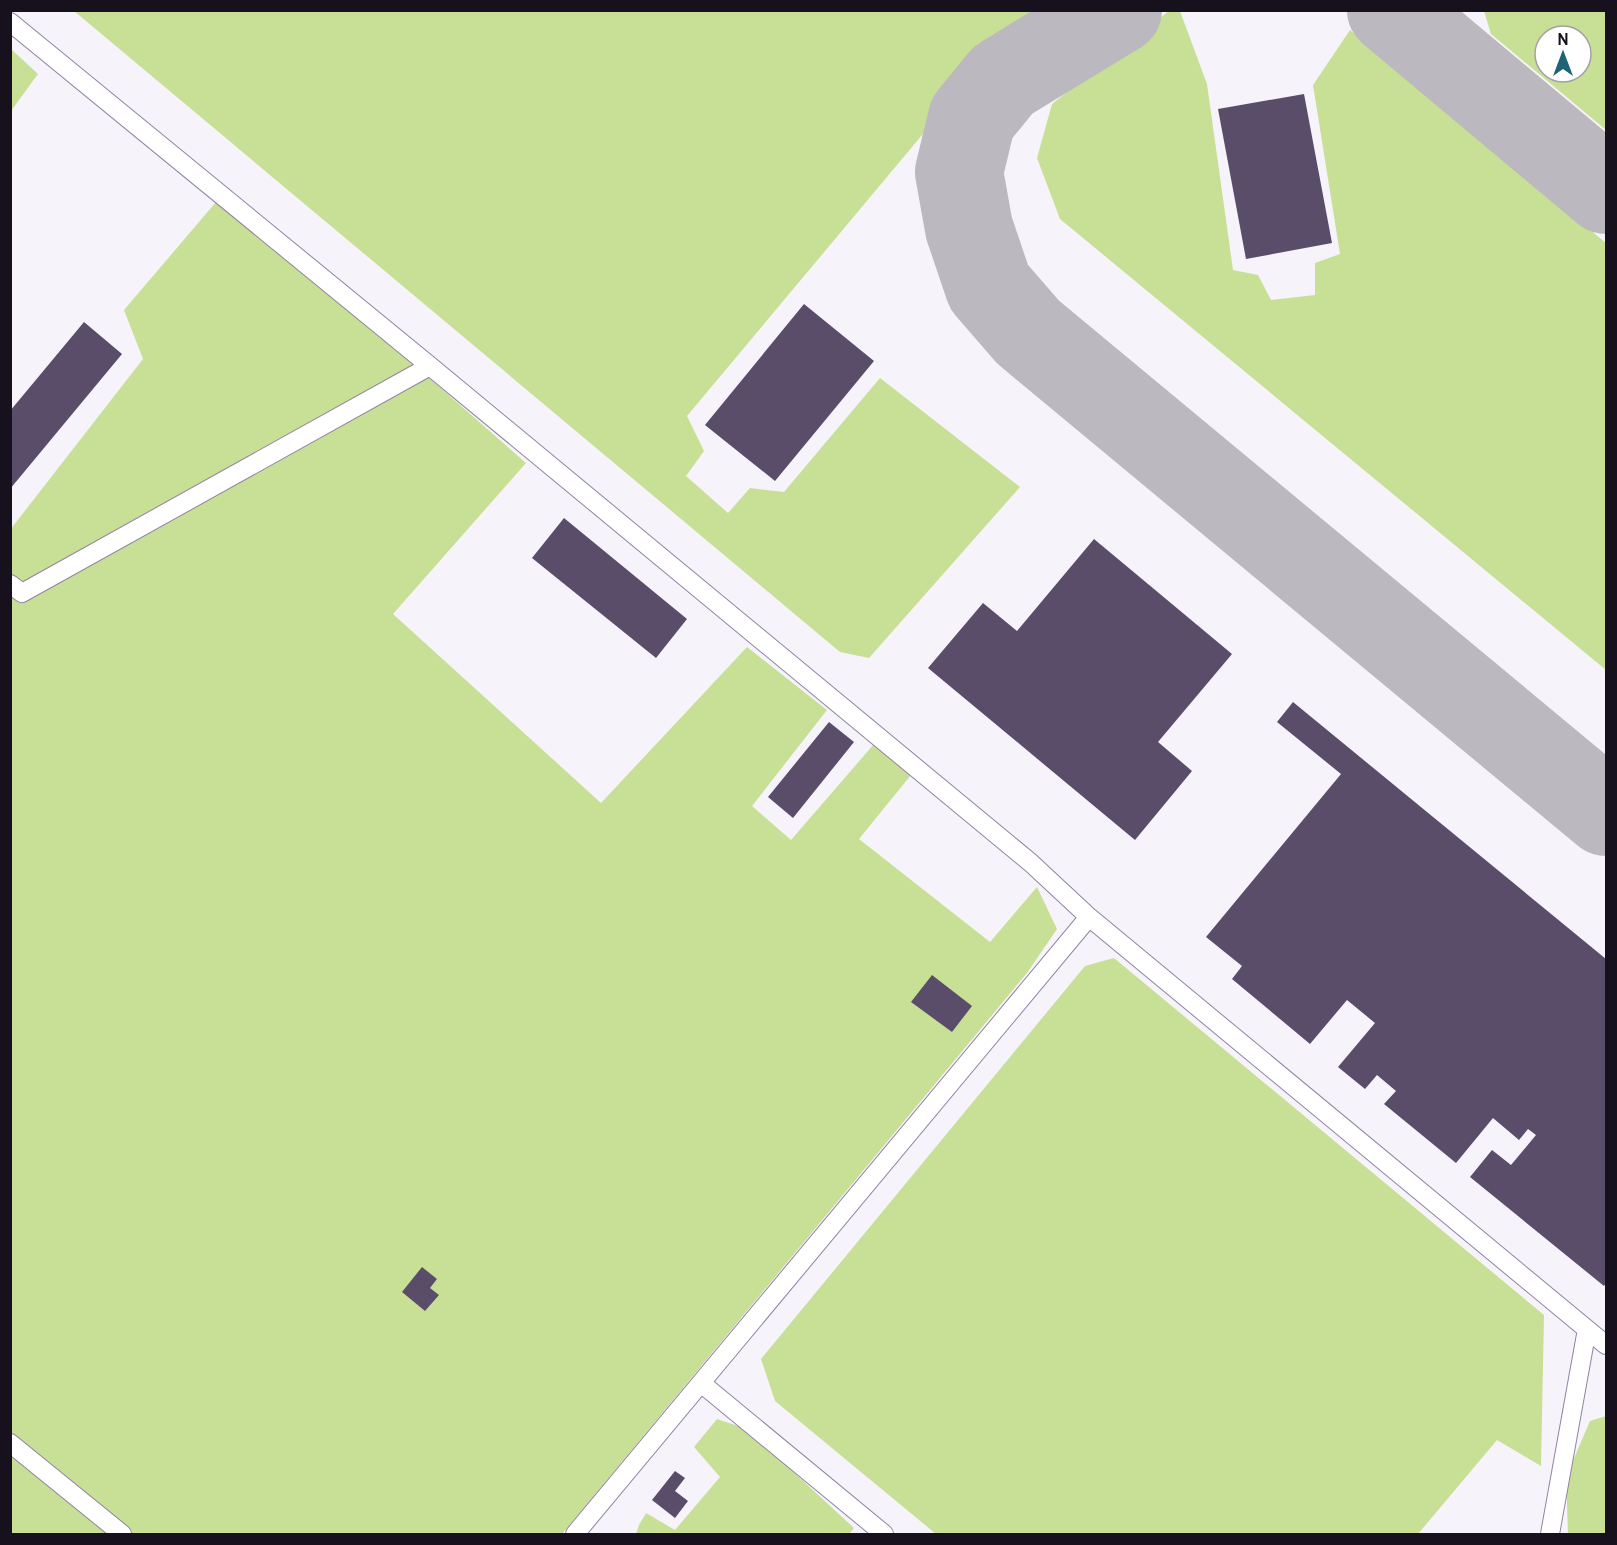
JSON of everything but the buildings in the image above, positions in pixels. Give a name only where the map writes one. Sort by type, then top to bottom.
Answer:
[{"type":"lane","points":[[10,22],[1031,863],[1089,917],[1606,1345]]},
{"type":"lane","points":[[14,592],[430,366]]},
{"type":"lane","points":[[575,1534],[1089,917]]},
{"type":"lane","points":[[1550,1534],[1587,1329]]},
{"type":"lane","points":[[701,1383],[884,1534]]},
{"type":"lane","points":[[10,1443],[122,1534]]},
{"type":"green space","points":[[1170,10],[1180,11],[1207,84],[1233,270],[1258,275],[1271,300],[1315,295],[1315,263],[1340,254],[1313,85],[1350,30],[1606,243],[1606,670],[1060,219],[1037,158],[1052,104]]},
{"type":"green space","points":[[74,11],[1059,11],[948,104],[687,416],[704,451],[686,476],[728,513],[750,488],[784,492],[880,378],[1020,487],[869,658],[840,652]]},
{"type":"green space","points":[[1484,11],[1606,11],[1606,130],[1551,84],[1593,84],[1593,24],[1533,24],[1533,69],[1491,34]]},
{"type":"green space","points":[[11,49],[38,74],[10,111]]},
{"type":"green space","points":[[216,202],[393,346],[526,463],[393,614],[601,803],[747,647],[827,710],[752,806],[791,840],[874,744],[911,775],[859,839],[990,942],[1037,887],[1057,929],[1027,973],[562,1534],[11,1534],[10,530],[143,359],[124,310]]},
{"type":"green space","points":[[1114,958],[1544,1315],[1541,1466],[1497,1440],[1418,1534],[936,1534],[775,1401],[761,1359],[1085,966]]},
{"type":"green space","points":[[1606,1416],[1606,1534],[1568,1534],[1566,1477],[1590,1421]]},
{"type":"green space","points":[[717,1419],[747,1429],[854,1528],[849,1534],[636,1534],[646,1513],[675,1530],[720,1477],[694,1447]]},
{"type":"taxiway","points":[[1118,10],[1003,80],[972,118],[959,172],[969,228],[989,287],[1028,332],[1606,812]]},
{"type":"taxiway","points":[[1391,10],[1606,190]]}]
